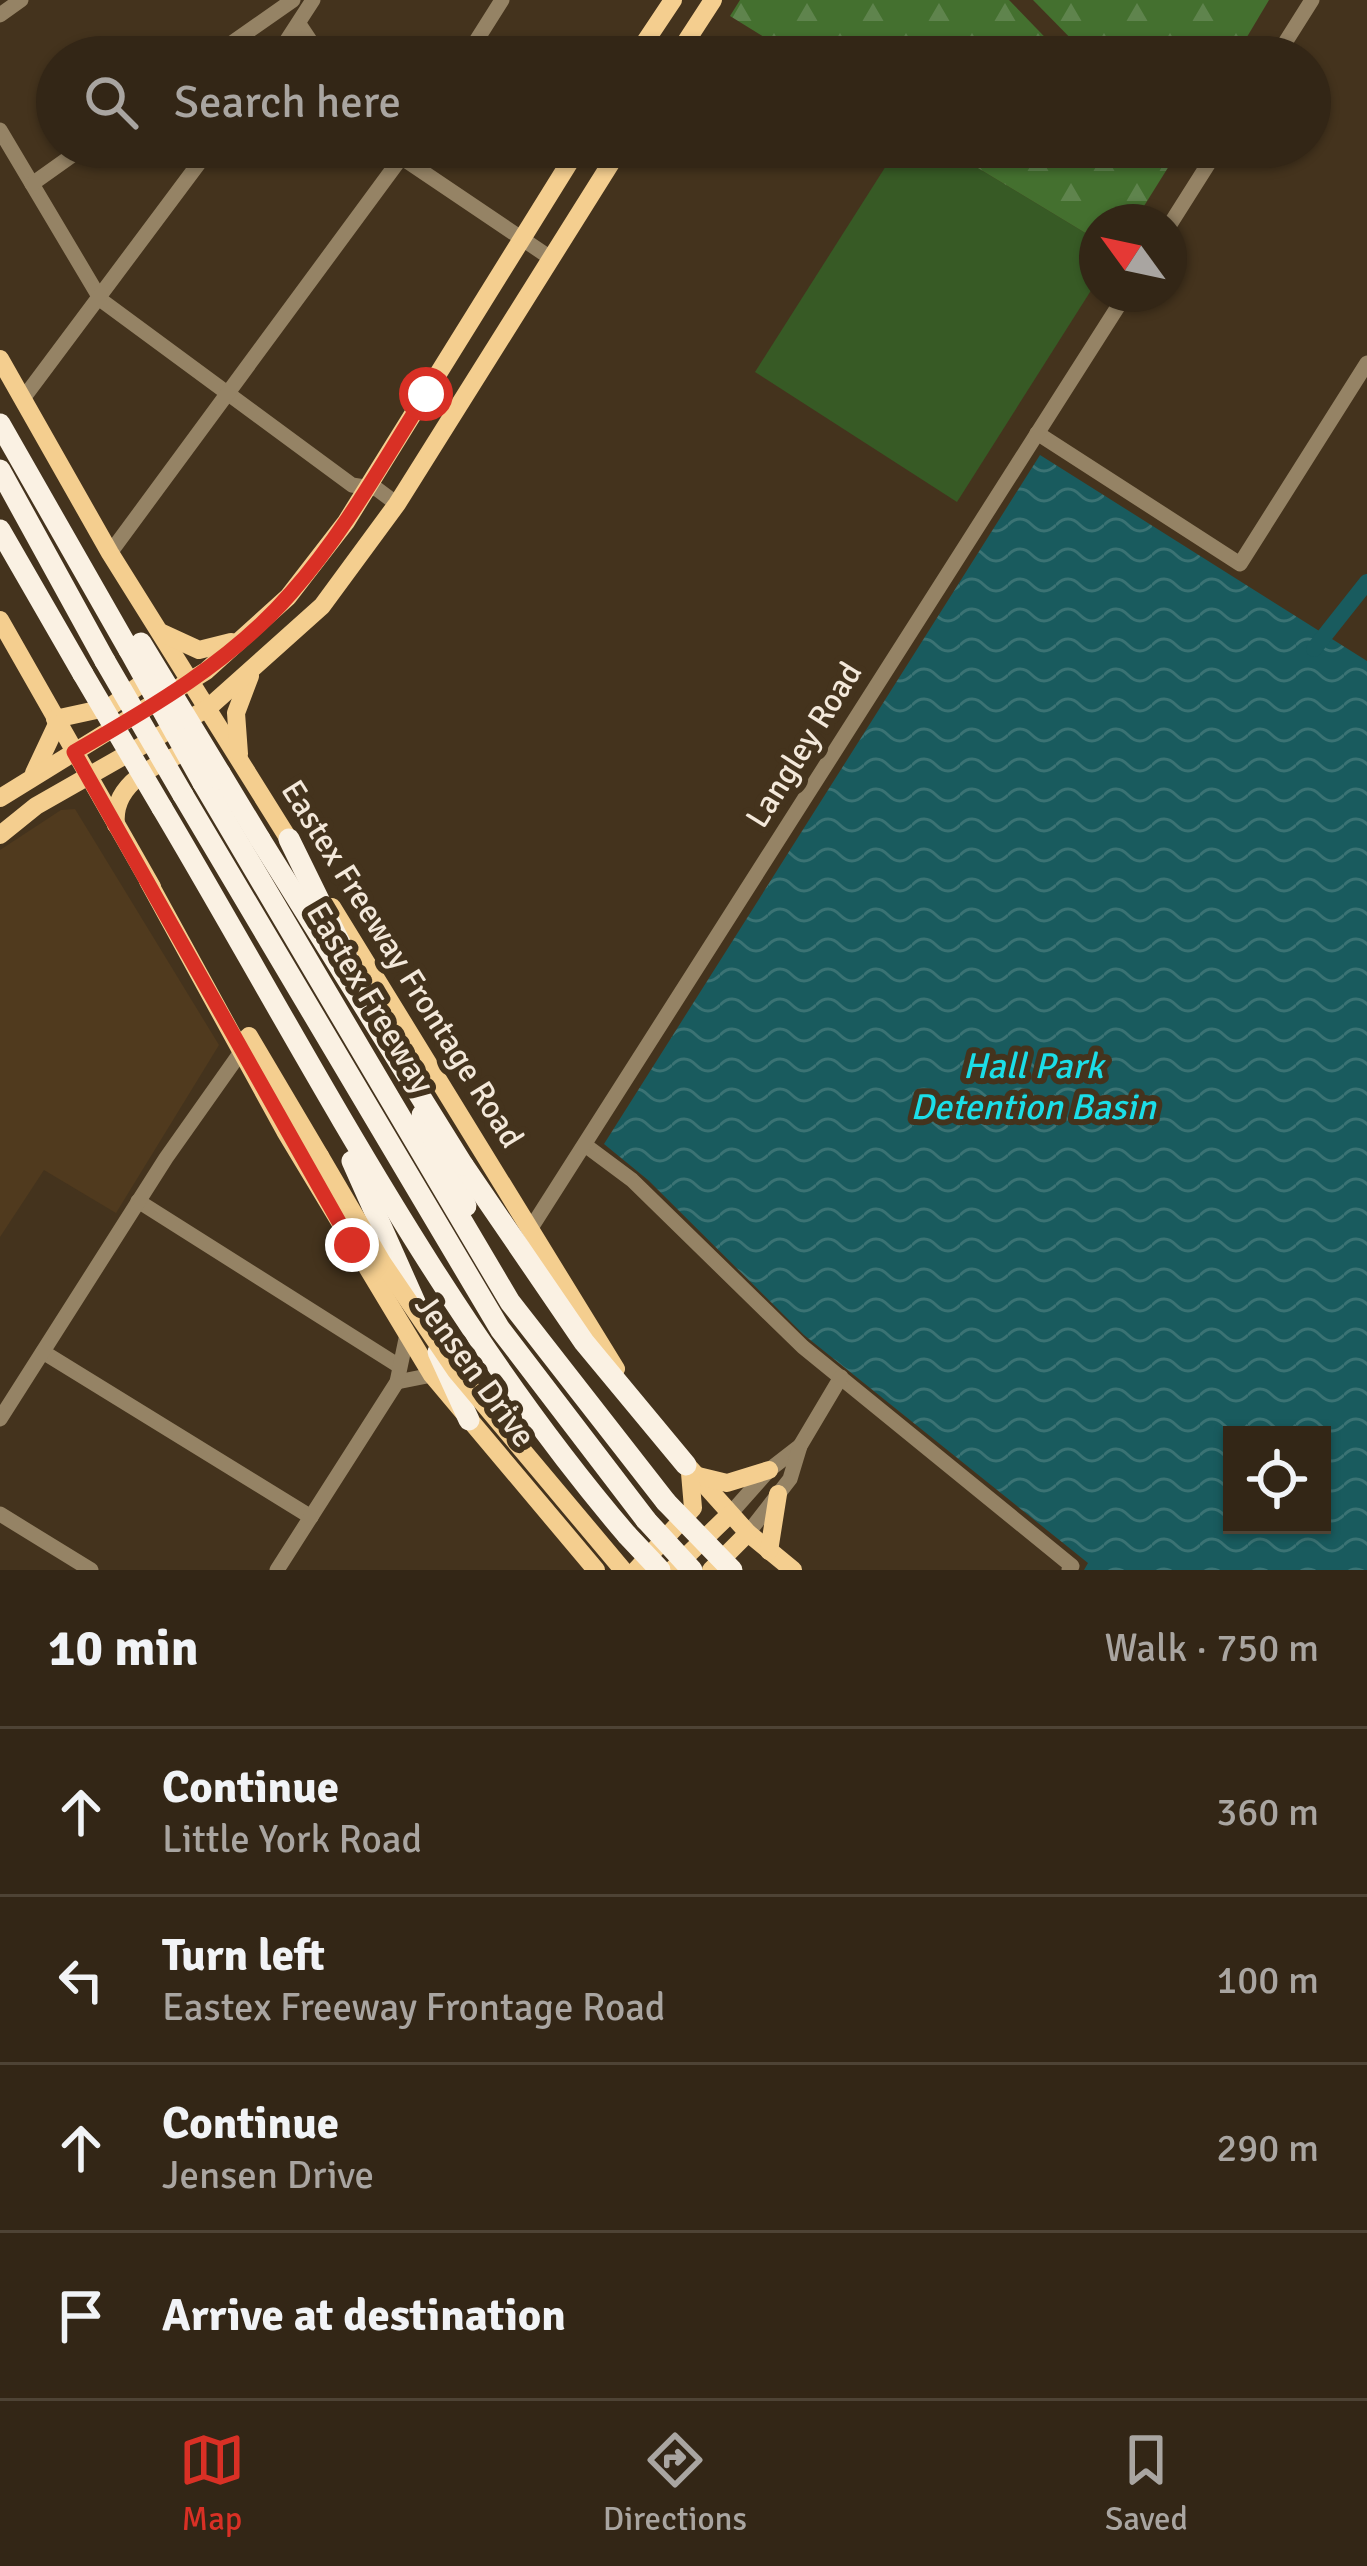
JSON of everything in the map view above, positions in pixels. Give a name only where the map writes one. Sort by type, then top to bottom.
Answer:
[{"type":"highway","name":"Eastex Freeway","points":[[0,424],[84,572],[149,642],[202,784],[371,1062],[471,1242],[530,1332],[666,1502],[732,1570]]},
{"type":"highway","points":[[0,470],[105,662],[202,784],[260,838],[463,1165],[584,1342],[689,1469]]},
{"type":"highway","points":[[0,530],[406,1233],[463,1321],[627,1535],[660,1570]]},
{"type":"highway","points":[[202,784],[500,1328],[646,1520],[692,1570]]},
{"type":"highway","points":[[289,839],[466,1206],[471,1242]]},
{"type":"highway","points":[[298,1039],[469,1420]]},
{"type":"highway","points":[[605,1547],[629,1570]]},
{"type":"main road","points":[[649,36],[673,0]]},
{"type":"main road","points":[[689,36],[712,0]]},
{"type":"main road","points":[[0,798],[190,681],[288,597],[368,488],[566,168]]},
{"type":"main road","points":[[0,835],[88,777],[208,708],[311,619],[398,504],[608,168]]},
{"type":"main road","name":"Eastex Freeway Frontage Road","points":[[0,359],[110,553],[149,642],[190,681],[208,708],[619,1372],[689,1469],[748,1533],[793,1570]]},
{"type":"main road","points":[[288,597],[311,619]]},
{"type":"main road","points":[[0,620],[148,881],[210,970],[382,1262],[456,1370],[605,1547]]},
{"type":"main road","points":[[149,642],[214,650],[246,635]]},
{"type":"main road","points":[[56,721],[94,714],[134,692],[163,665],[149,642]]},
{"type":"main road","points":[[239,758],[236,713],[250,675]]},
{"type":"main road","points":[[31,779],[56,721]]},
{"type":"main road","points":[[116,825],[119,798],[136,778],[209,743],[239,758]]},
{"type":"main road","name":"Jensen Drive","points":[[148,881],[285,1131],[432,1375],[597,1570]]},
{"type":"main road","points":[[689,1469],[727,1483],[769,1470]]},
{"type":"main road","points":[[629,1570],[693,1508],[695,1485],[689,1469]]},
{"type":"main road","points":[[770,1551],[778,1494]]},
{"type":"main road","points":[[672,1570],[730,1514]]},
{"type":"main road","points":[[711,1570],[748,1533]]},
{"type":"street","points":[[0,14],[21,0]]},
{"type":"street","points":[[242,36],[293,0]]},
{"type":"street","points":[[291,36],[313,0]]},
{"type":"street","points":[[479,36],[502,0]]},
{"type":"street","points":[[1289,36],[1312,0]]},
{"type":"street","points":[[299,24],[307,36]]},
{"type":"street","points":[[0,130],[100,300],[352,485],[398,504]]},
{"type":"street","points":[[32,184],[54,168]]},
{"type":"street","points":[[22,400],[196,168]]},
{"type":"street","points":[[110,553],[394,168]]},
{"type":"street","points":[[426,168],[552,259]]},
{"type":"street","points":[[1183,204],[1206,168]]},
{"type":"street","name":"Langley Road","points":[[531,1228],[1114,312]]},
{"type":"street","points":[[1037,433],[1240,564],[1367,363]]},
{"type":"street","points":[[0,1419],[138,1201],[243,1049]]},
{"type":"street","points":[[585,1145],[632,1180],[772,1320],[1070,1568]]},
{"type":"street","points":[[138,1201],[398,1374],[432,1375]]},
{"type":"street","points":[[277,1570],[398,1374],[407,1334]]},
{"type":"street","points":[[43,1352],[310,1516]]},
{"type":"street","points":[[748,1533],[790,1479],[800,1446],[841,1377]]},
{"type":"street","points":[[730,1514],[769,1470],[800,1446]]},
{"type":"street","points":[[0,1514],[86,1569]]},
{"type":"shaded area","points":[[75,809],[219,1045],[116,1213],[44,1170],[0,1237],[0,850],[61,810]]},
{"type":"green space","points":[[740,0],[1009,0],[1044,36],[762,36],[730,16]]},
{"type":"green space","points":[[1033,0],[1269,0],[1248,36],[1068,36]]},
{"type":"green space","points":[[885,168],[978,168],[1079,229],[1079,309],[957,502],[755,372]]},
{"type":"green space","points":[[978,168],[1168,168],[1145,204],[1079,204],[1079,229]]},
{"type":"water","name":"Hall Park Detention Basin","points":[[1040,455],[1367,661],[1367,1570],[1084,1570],[1088,1563],[804,1335],[648,1180],[604,1144]]},
{"type":"waterway","points":[[1314,649],[1367,582]]},
{"type":"route","points":[[352,1245],[74,752],[206,671],[288,597],[346,523],[426,394]]}]
